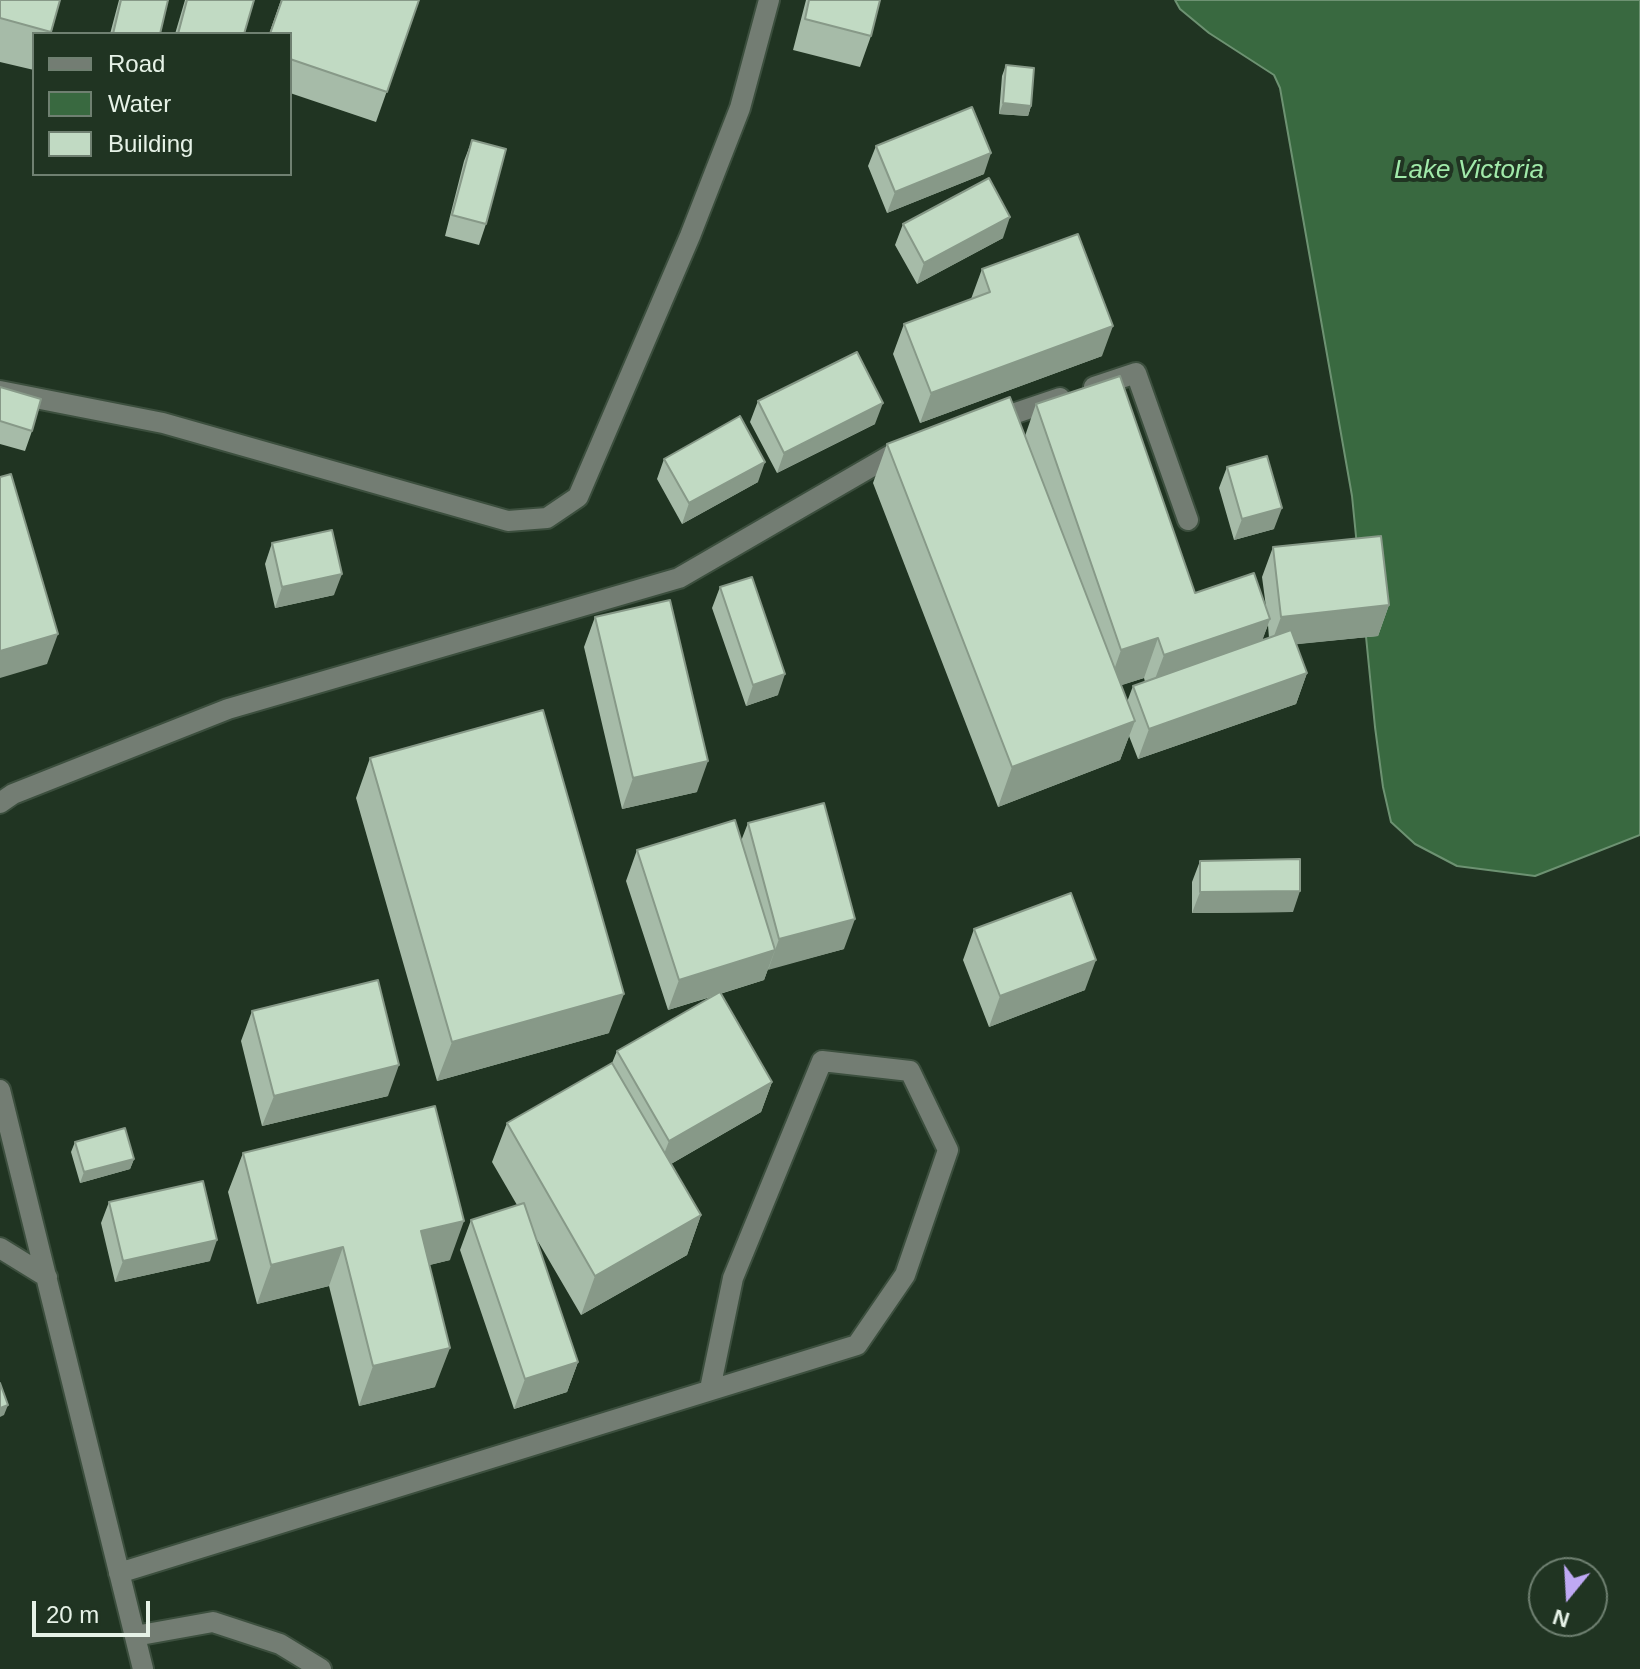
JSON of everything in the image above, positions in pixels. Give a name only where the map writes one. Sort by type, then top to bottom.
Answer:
[{"type":"street","points":[[0,391],[163,423],[508,521],[547,518],[578,497],[690,236],[740,108],[769,0]]},
{"type":"street","points":[[969,429],[1136,373],[1188,520]]},
{"type":"street","points":[[0,803],[13,794],[228,709],[679,578],[893,454],[924,444]]},
{"type":"street","points":[[119,1573],[857,1345],[905,1275],[948,1150],[910,1071],[822,1061],[733,1278],[710,1389]]},
{"type":"street","points":[[0,1090],[143,1669]]},
{"type":"street","points":[[0,1248],[47,1277]]},
{"type":"street","points":[[135,1636],[213,1622],[280,1644],[321,1669]]},
{"type":"water","name":"Lake Victoria","points":[[1175,0],[1640,0],[1640,835],[1535,876],[1457,866],[1415,844],[1391,822],[1375,727],[1352,496],[1280,88],[1274,75],[1209,33],[1180,9]]},
{"type":"building","points":[[0,0],[60,0],[51,32],[0,18]]},
{"type":"building","points":[[121,0],[168,0],[160,32],[113,32]]},
{"type":"building","points":[[187,0],[254,0],[245,32],[179,32]]},
{"type":"building","points":[[282,0],[419,0],[387,92],[292,60],[292,32],[271,32]]},
{"type":"building","points":[[809,0],[880,0],[871,36],[805,19]]},
{"type":"building","points":[[1006,65],[1034,68],[1031,106],[1003,103]]},
{"type":"building","points":[[972,107],[991,153],[895,192],[876,146]]},
{"type":"building","points":[[472,140],[506,149],[486,224],[452,215]]},
{"type":"building","points":[[989,178],[1010,217],[924,263],[903,224]]},
{"type":"building","points":[[1078,234],[1113,326],[931,393],[904,324],[990,292],[982,269]]},
{"type":"building","points":[[857,352],[883,403],[784,453],[758,401]]},
{"type":"building","points":[[1120,376],[1195,593],[1254,573],[1270,619],[1164,655],[1158,638],[1121,650],[1036,404]]},
{"type":"building","points":[[0,387],[41,399],[32,431],[0,421]]},
{"type":"building","points":[[1010,397],[1135,721],[1012,767],[887,444]]},
{"type":"building","points":[[740,416],[765,462],[689,503],[664,459]]},
{"type":"building","points":[[1267,456],[1282,508],[1242,519],[1227,467]]},
{"type":"building","points":[[11,474],[58,634],[0,651],[0,477]]},
{"type":"building","points":[[332,530],[342,574],[282,587],[272,543]]},
{"type":"building","points":[[1381,536],[1389,605],[1281,617],[1273,547]]},
{"type":"building","points":[[752,577],[785,674],[753,685],[720,587]]},
{"type":"building","points":[[670,600],[708,761],[633,778],[595,617]]},
{"type":"building","points":[[1291,630],[1307,673],[1149,729],[1133,686]]},
{"type":"building","points":[[543,710],[624,994],[452,1042],[370,758]]},
{"type":"building","points":[[824,803],[855,919],[779,939],[748,823]]},
{"type":"building","points":[[735,820],[775,950],[679,980],[637,850]]},
{"type":"building","points":[[1300,859],[1300,891],[1200,892],[1200,861]]},
{"type":"building","points":[[1071,893],[1096,960],[1000,996],[974,929]]},
{"type":"building","points":[[378,980],[399,1065],[274,1096],[252,1011]]},
{"type":"building","points":[[720,992],[772,1082],[669,1141],[617,1051]]},
{"type":"building","points":[[612,1063],[701,1215],[595,1276],[507,1123]]},
{"type":"building","points":[[435,1106],[464,1221],[421,1231],[450,1348],[373,1366],[343,1247],[271,1265],[243,1153]]},
{"type":"building","points":[[125,1128],[134,1159],[84,1172],[75,1142]]},
{"type":"building","points":[[203,1181],[217,1240],[123,1261],[109,1202]]},
{"type":"building","points":[[524,1203],[578,1362],[525,1379],[471,1220]]},
{"type":"building","points":[[0,1383],[8,1405],[0,1408]]}]
